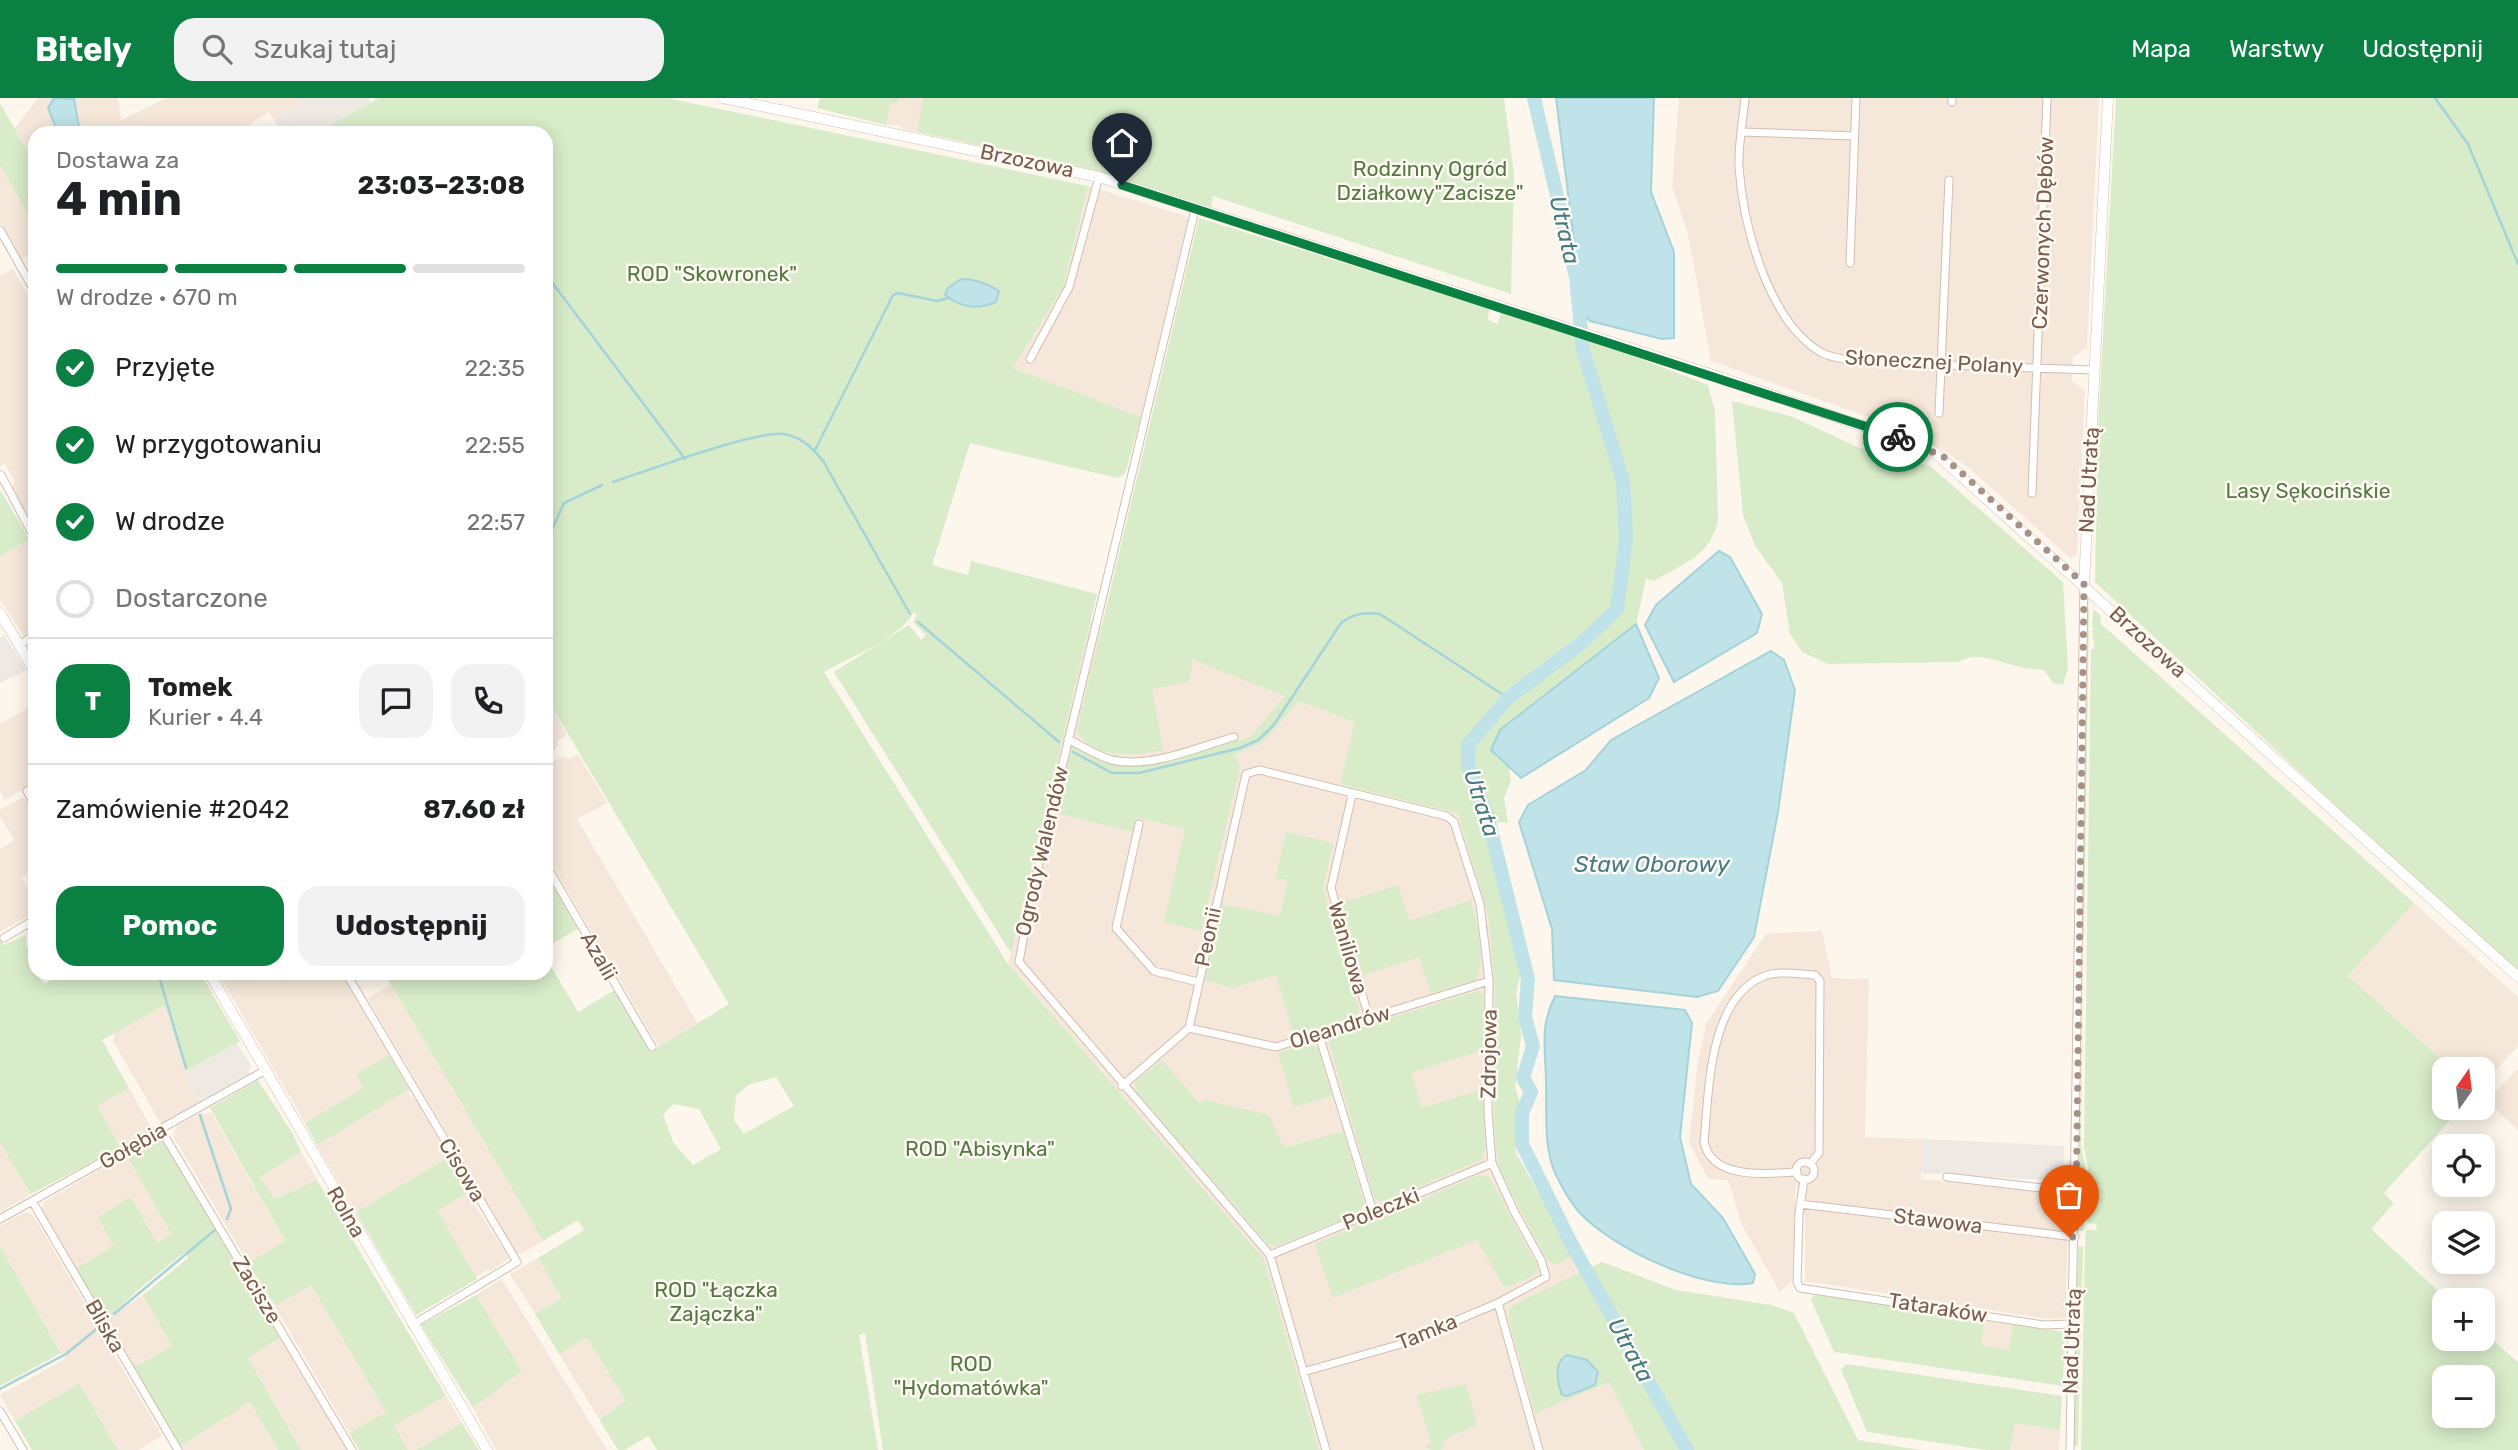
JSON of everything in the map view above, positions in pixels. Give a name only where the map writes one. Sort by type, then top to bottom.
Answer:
[{"type":"street","name":"Brzozowa","points":[[723,98],[1099,177],[1570,329],[1936,452],[2518,976]]},
{"type":"street","name":"Słonecznej Polany","points":[[1745,98],[1739,167],[1759,262],[1772,293],[1793,329],[1823,353],[1858,362],[2094,370]]},
{"type":"street","points":[[1850,263],[1856,98]]},
{"type":"street","name":"Czerwonych Dębów","points":[[2032,493],[2048,98]]},
{"type":"street","name":"Nad Utratą","points":[[2070,1450],[2084,584],[2108,98]]},
{"type":"street","points":[[1742,132],[1854,136]]},
{"type":"street","points":[[1030,359],[1069,287],[1099,177]]},
{"type":"street","points":[[1939,412],[1949,180]]},
{"type":"street","name":"Ogrody Walendów","points":[[1195,209],[1030,901],[1019,962],[1122,1086],[1270,1255],[1326,1450]]},
{"type":"street","points":[[0,229],[28,279]]},
{"type":"street","points":[[1,475],[28,526]]},
{"type":"street","points":[[0,613],[28,660]]},
{"type":"street","points":[[19,645],[28,639]]},
{"type":"street","points":[[1068,740],[1111,760],[1130,762],[1164,756],[1234,737]]},
{"type":"street","name":"Peonii","points":[[1189,1028],[1246,774],[1259,770],[1352,795]]},
{"type":"street","name":"Zdrojowa","points":[[1352,795],[1446,816],[1454,822],[1480,904],[1489,981],[1488,1113],[1492,1163],[1541,1260],[1546,1277]]},
{"type":"street","name":"Waniliowa","points":[[1352,795],[1331,888],[1369,1018]]},
{"type":"street","points":[[1139,824],[1116,928],[1154,971],[1198,982]]},
{"type":"street","name":"Azalii","points":[[553,876],[652,1047]]},
{"type":"street","points":[[4,937],[28,923]]},
{"type":"street","points":[[1804,1179],[1797,1172],[1732,1170],[1717,1165],[1706,1153],[1704,1142],[1718,1034],[1726,1013],[1748,985],[1763,976],[1815,975],[1821,981],[1819,1153],[1810,1164]]},
{"type":"street","name":"Rolna","points":[[213,980],[486,1450]]},
{"type":"street","name":"Cisowa","points":[[350,980],[517,1262],[412,1325]]},
{"type":"street","name":"Oleandrów","points":[[1189,1028],[1276,1047],[1489,981]]},
{"type":"street","points":[[1122,1086],[1189,1028]]},
{"type":"street","points":[[1319,1035],[1373,1212]]},
{"type":"street","name":"Gołębia","points":[[0,1219],[264,1071]]},
{"type":"street","name":"Zacisze","points":[[161,1130],[352,1450]]},
{"type":"street","name":"Poleczki","points":[[1270,1255],[1492,1163]]},
{"type":"street","points":[[1797,1172],[1802,1163],[1810,1164]]},
{"type":"street","points":[[1800,1204],[1804,1179],[1814,1173],[1810,1164]]},
{"type":"street","points":[[1947,1177],[2076,1192]]},
{"type":"street","name":"Bliska","points":[[32,1201],[178,1450]]},
{"type":"street","name":"Stawowa","points":[[1800,1204],[2075,1237]]},
{"type":"street","name":"Tataraków","points":[[1800,1204],[1797,1282],[1804,1290],[2044,1325],[2071,1324]]},
{"type":"street","name":"Tamka","points":[[1303,1372],[1401,1344],[1498,1303],[1546,1277]]},
{"type":"street","points":[[1498,1303],[1539,1450]]},
{"type":"street","points":[[0,1411],[23,1450]]},
{"type":"shaded area","points":[[38,98],[118,98],[121,120],[166,98],[308,98],[273,118],[269,112],[246,126],[28,126],[28,151],[15,128]]},
{"type":"shaded area","points":[[308,98],[368,98],[371,103],[330,126],[278,126],[273,118]]},
{"type":"shaded area","points":[[892,98],[953,98],[974,144],[903,129],[899,125],[886,125]]},
{"type":"shaded area","points":[[1679,98],[2099,98],[2087,348],[2073,357],[2072,381],[2085,391],[2077,554],[2070,558],[1968,467],[1922,436],[1711,361],[1688,234],[1672,186]]},
{"type":"shaded area","points":[[0,165],[28,215],[28,256],[21,259],[0,221]]},
{"type":"shaded area","points":[[1088,186],[1189,217],[1141,417],[1012,368],[1063,287]]},
{"type":"shaded area","points":[[13,269],[28,296],[28,517],[11,489],[15,482],[5,464],[0,466],[0,276]]},
{"type":"shaded area","points":[[28,540],[28,634],[24,636],[0,600],[0,557]]},
{"type":"shaded area","points":[[1090,621],[1397,737],[1485,821],[1506,895],[1521,971],[1516,994],[1521,1035],[1515,1087],[1519,1099],[1516,1153],[1635,1370],[1609,1382],[1644,1450],[1319,1450],[1264,1259],[1008,964]]},
{"type":"shaded area","points":[[4,635],[26,670],[0,683],[0,638]]},
{"type":"shaded area","points":[[28,708],[28,786],[5,800],[0,791],[0,724]]},
{"type":"shaded area","points":[[553,710],[567,735],[558,740],[553,750]]},
{"type":"shaded area","points":[[578,754],[607,803],[577,819],[698,1024],[659,1047],[553,866],[553,761],[561,757],[569,759]]},
{"type":"shaded area","points":[[21,798],[28,800],[28,873],[21,877],[28,888],[28,916],[0,932],[0,849],[14,840],[0,816],[0,810]]},
{"type":"shaded area","points":[[2414,903],[2518,997],[2518,1046],[2496,1070],[2496,1057],[2439,1057],[2348,976]]},
{"type":"shaded area","points":[[1822,931],[1832,978],[1869,979],[1865,1137],[1923,1139],[1921,1179],[2068,1195],[2066,1318],[2048,1319],[1805,1281],[1805,1216],[1796,1182],[1792,1281],[1780,1292],[1742,1225],[1728,1180],[1708,1179],[1689,1143],[1698,1061],[1706,1024],[1766,934]]},
{"type":"shaded area","points":[[222,980],[345,980],[389,1055],[356,1074],[365,1088],[305,1123]]},
{"type":"shaded area","points":[[391,985],[543,1241],[521,1254],[517,1253],[369,1001],[369,997]]},
{"type":"shaded area","points":[[166,1005],[197,1104],[161,1124],[113,1041],[115,1032]]},
{"type":"shaded area","points":[[237,1043],[251,1065],[249,1074],[197,1103],[186,1071]]},
{"type":"shaded area","points":[[2518,1068],[2518,1130],[2496,1109],[2496,1091]]},
{"type":"shaded area","points":[[129,1088],[152,1129],[120,1147],[97,1106]]},
{"type":"shaded area","points":[[409,1089],[409,1095],[416,1100],[449,1157],[356,1212],[317,1145]]},
{"type":"shaded area","points":[[202,1112],[204,1115],[211,1112],[285,1242],[248,1263],[173,1136],[177,1126]]},
{"type":"shaded area","points":[[1923,1139],[2064,1146],[2063,1181],[1920,1173]]},
{"type":"shaded area","points":[[0,1143],[31,1194],[0,1212]]},
{"type":"shaded area","points":[[301,1152],[317,1180],[273,1199],[260,1177]]},
{"type":"shaded area","points":[[126,1154],[173,1235],[157,1244],[129,1197],[114,1246],[76,1268],[42,1210],[44,1202]]},
{"type":"shaded area","points":[[470,1191],[470,1198],[509,1258],[491,1271],[487,1270],[476,1277],[438,1211]]},
{"type":"shaded area","points":[[25,1212],[33,1215],[162,1436],[138,1450],[118,1450],[79,1383],[15,1421],[0,1395],[65,1359],[0,1246],[0,1226]]},
{"type":"shaded area","points":[[538,1258],[562,1298],[535,1314],[510,1274]]},
{"type":"shaded area","points":[[502,1279],[607,1450],[496,1450],[473,1408],[522,1371],[476,1295]]},
{"type":"shaded area","points":[[311,1285],[386,1412],[349,1433],[275,1306]]},
{"type":"shaded area","points":[[143,1295],[172,1346],[139,1365],[131,1363],[106,1320]]},
{"type":"shaded area","points":[[1985,1319],[2013,1324],[2009,1350],[1981,1345]]},
{"type":"shaded area","points":[[282,1336],[348,1450],[301,1450],[248,1358]]},
{"type":"shaded area","points":[[587,1338],[626,1401],[599,1419],[559,1354]]},
{"type":"shaded area","points":[[446,1396],[462,1423],[416,1450],[408,1450],[393,1425]]},
{"type":"shaded area","points":[[250,1402],[278,1450],[184,1450],[179,1447]]},
{"type":"shaded area","points":[[2014,1422],[2060,1430],[2059,1450],[2010,1450]]},
{"type":"green space","points":[[379,98],[667,98],[1088,186],[1063,287],[1013,368],[1141,417],[1125,474],[1117,478],[970,443],[932,565],[968,575],[971,561],[1097,594],[1011,953],[834,672],[909,625],[921,640],[926,635],[913,622],[917,615],[914,612],[897,631],[873,647],[824,672],[1008,964],[1264,1259],[1319,1450],[883,1450],[865,1333],[859,1335],[878,1450],[657,1450],[648,1436],[625,1450],[618,1450],[599,1419],[626,1401],[587,1338],[559,1354],[535,1314],[562,1298],[538,1258],[584,1230],[578,1220],[543,1241],[388,980],[553,980],[553,970],[578,1012],[615,990],[651,1052],[729,1004],[553,709],[553,126],[329,126]],"holes":[[[776,1077],[794,1106],[744,1134],[734,1120],[736,1096],[748,1085]],[[674,1104],[699,1109],[721,1149],[693,1165],[673,1142],[663,1114]]]},
{"type":"green space","points":[[820,98],[899,98],[898,104],[891,102],[886,125],[817,108]]},
{"type":"green space","name":"Rodzinny Ogród Działkowy\"Zacisze\"","points":[[923,98],[1504,98],[1514,174],[1511,294],[1213,196],[1211,207],[1098,171],[917,132]]},
{"type":"green space","name":"Lasy Sękocińskie","points":[[2116,98],[2518,98],[2518,975],[2095,582],[2098,429]]},
{"type":"green space","points":[[0,103],[28,152],[28,215],[0,165]]},
{"type":"green space","points":[[1199,218],[1489,308],[1488,320],[1497,324],[1502,312],[1595,341],[1708,385],[1715,411],[1718,519],[1710,542],[1695,557],[1654,581],[1646,579],[1636,624],[1500,730],[1491,750],[1509,767],[1511,781],[1504,798],[1508,823],[1485,821],[1506,895],[1521,971],[1516,994],[1521,1035],[1515,1087],[1519,1099],[1516,1153],[1573,1256],[1557,1264],[1548,1261],[1500,1172],[1494,1124],[1495,993],[1489,918],[1458,813],[1340,784],[1355,722],[1299,701],[1262,743],[1234,755],[1240,767],[1201,931],[1164,922],[1185,829],[1137,817],[1133,832],[1056,813],[1072,746],[1114,765],[1184,756],[1250,737],[1285,696],[1193,660],[1189,682],[1152,689],[1163,750],[1115,754],[1093,747],[1077,730]]},
{"type":"green space","points":[[1732,401],[1793,417],[1857,447],[1930,466],[2063,582],[2068,668],[2063,685],[2053,683],[2044,670],[2023,668],[1980,657],[1958,662],[1828,664],[1802,652],[1790,634],[1782,583],[1755,546],[1743,515]]},
{"type":"green space","points":[[0,492],[28,540],[0,557]]},
{"type":"green space","points":[[2093,609],[2101,616],[2100,623],[2414,903],[2348,976],[2439,1057],[2432,1057],[2432,1120],[2450,1120],[2437,1134],[2432,1134],[2432,1140],[2384,1193],[2394,1203],[2371,1229],[2435,1288],[2432,1288],[2432,1351],[2495,1351],[2495,1342],[2518,1362],[2518,1450],[2081,1450],[2086,1230],[2097,1230],[2096,1224],[2087,1223],[2088,1168],[2084,1147],[2091,649],[2095,649],[2092,630],[2096,628],[2092,628]]},
{"type":"green space","points":[[2089,610],[2084,939],[2082,938]]},
{"type":"green space","points":[[1286,832],[1333,843],[1323,888],[1359,1010],[1356,1016],[1294,1036],[1276,975],[1233,988],[1203,980],[1221,904],[1280,916],[1288,880],[1276,878]]},
{"type":"green space","points":[[1398,885],[1409,921],[1471,900],[1481,952],[1476,980],[1431,993],[1419,957],[1363,975],[1341,903]]},
{"type":"green space","points":[[553,886],[578,929],[553,943]]},
{"type":"green space","points":[[26,935],[28,980],[41,980],[45,984],[52,980],[204,980],[240,1041],[186,1071],[165,1005],[102,1040],[129,1088],[97,1106],[120,1147],[31,1194],[0,1143],[0,940],[4,945]]},
{"type":"green space","points":[[2084,948],[2081,1145],[2086,1170],[2084,1231],[2079,1231],[2082,1201],[2079,1195]]},
{"type":"green space","points":[[1477,991],[1484,995],[1483,1050],[1411,1073],[1422,1108],[1483,1089],[1485,1151],[1481,1160],[1382,1202],[1374,1198],[1329,1043],[1334,1036]]},
{"type":"green space","points":[[1309,1043],[1318,1048],[1332,1096],[1294,1107],[1278,1053]]},
{"type":"green space","points":[[389,1055],[409,1089],[317,1145],[305,1123],[364,1088],[356,1074]]},
{"type":"green space","points":[[1162,1060],[1200,1104],[1205,1100],[1269,1115],[1284,1148],[1343,1131],[1364,1203],[1360,1212],[1278,1246],[1268,1244],[1136,1092],[1135,1082]]},
{"type":"green space","points":[[258,1080],[293,1134],[301,1152],[260,1177],[274,1199],[317,1180],[446,1396],[394,1425],[408,1450],[359,1450],[349,1433],[386,1412],[311,1285],[275,1306],[248,1263],[285,1241],[210,1108]]},
{"type":"green space","points":[[161,1136],[282,1336],[248,1358],[301,1450],[278,1450],[250,1402],[179,1447],[131,1363],[139,1365],[172,1346],[143,1295],[188,1258],[185,1252],[106,1320],[76,1268],[114,1246],[98,1217],[130,1197],[157,1243],[172,1235],[126,1154]]},
{"type":"green space","points":[[449,1157],[470,1191],[438,1211],[477,1279],[416,1315],[356,1212]]},
{"type":"green space","points":[[1480,1175],[1489,1177],[1538,1267],[1536,1274],[1505,1288],[1477,1240],[1333,1298],[1315,1244]]},
{"type":"green space","points":[[0,1246],[61,1353],[0,1386]]},
{"type":"green space","points":[[2078,1246],[2083,1247],[2078,1445],[2073,1448]]},
{"type":"green space","points":[[1602,1262],[1676,1290],[1771,1305],[1794,1313],[1858,1440],[1921,1450],[1644,1450],[1609,1382],[1535,1413],[1508,1317],[1511,1306]]},
{"type":"green space","points":[[476,1295],[522,1371],[473,1408],[421,1325]]},
{"type":"green space","points":[[1815,1295],[1985,1319],[1981,1345],[2009,1350],[2013,1324],[2065,1332],[2063,1386],[1834,1352],[1811,1300]]},
{"type":"green space","points":[[1846,1364],[2062,1396],[2060,1430],[2015,1423],[2010,1450],[1986,1450],[1867,1432],[1841,1370]]},
{"type":"green space","points":[[79,1383],[118,1450],[32,1450],[15,1421]]},
{"type":"green space","points":[[1466,1384],[1477,1425],[1445,1439],[1441,1450],[1431,1450],[1424,1446],[1431,1443],[1417,1395]]},
{"type":"green space","points":[[462,1423],[479,1450],[416,1450]]},
{"type":"water","points":[[54,98],[74,99],[79,126],[55,126],[48,108]]},
{"type":"water","points":[[1556,98],[1654,98],[1651,192],[1674,252],[1674,338],[1662,339],[1590,321],[1583,312]]},
{"type":"water","points":[[961,279],[981,282],[999,291],[996,302],[970,306],[957,303],[945,295],[948,288]]},
{"type":"water","points":[[1719,551],[1730,557],[1762,614],[1757,633],[1674,682],[1645,625],[1656,605]]},
{"type":"water","points":[[1636,624],[1659,678],[1649,698],[1521,778],[1491,750],[1500,730]]},
{"type":"water","name":"Staw Oborowy","points":[[1771,651],[1784,660],[1795,690],[1778,812],[1754,937],[1718,991],[1697,997],[1554,980],[1552,929],[1519,822],[1528,805],[1586,770],[1611,740]]},
{"type":"water","points":[[1555,996],[1685,1010],[1692,1023],[1680,1137],[1691,1184],[1723,1218],[1755,1274],[1753,1283],[1710,1281],[1660,1264],[1613,1240],[1572,1204],[1552,1165],[1547,1141],[1544,1037],[1547,1017]]},
{"type":"water","points":[[1567,1355],[1587,1360],[1598,1372],[1595,1385],[1567,1396],[1562,1395],[1558,1367]]},
{"type":"waterway","name":"Utrata","points":[[1534,98],[1576,277],[1583,350],[1623,481],[1626,538],[1617,609],[1583,642],[1508,698],[1468,745],[1468,767],[1487,814],[1528,979],[1525,1017],[1533,1046],[1523,1078],[1531,1092],[1522,1113],[1522,1144],[1572,1245],[1687,1450]]},
{"type":"waterway","points":[[2435,98],[2468,144],[2518,264]]},
{"type":"waterway","points":[[553,284],[685,459]]},
{"type":"waterway","points":[[815,450],[893,295],[898,293],[937,301],[949,298]]},
{"type":"waterway","points":[[613,482],[750,438],[784,434],[801,440],[823,461],[910,614]]},
{"type":"waterway","points":[[553,527],[564,503],[602,485]]},
{"type":"waterway","points":[[1073,752],[1112,773],[1139,773],[1240,748],[1258,740],[1273,726],[1341,623],[1364,613],[1380,614],[1508,698]]},
{"type":"waterway","points":[[918,622],[1059,742]]},
{"type":"waterway","points":[[160,980],[186,1068]]},
{"type":"waterway","points":[[200,1115],[231,1209],[227,1219]]},
{"type":"waterway","points":[[114,1314],[215,1230]]},
{"type":"waterway","points":[[0,1389],[66,1354],[99,1327]]},
{"type":"way so far","points":[[1898,437],[1944,457],[2084,584],[2076,1214],[2075,1237],[2069,1237]]},
{"type":"route","points":[[1122,185],[1898,437]]},
{"type":"park label","name":"ROD \"Skowronek\"","points":[[712,274]]},
{"type":"park label","name":"ROD \"Abisynka\"","points":[[980,1149]]},
{"type":"park label","name":"ROD \"Łączka Zajączka\"","points":[[716,1302]]},
{"type":"park label","name":"ROD \"Hydomatówka\"","points":[[971,1376]]}]
